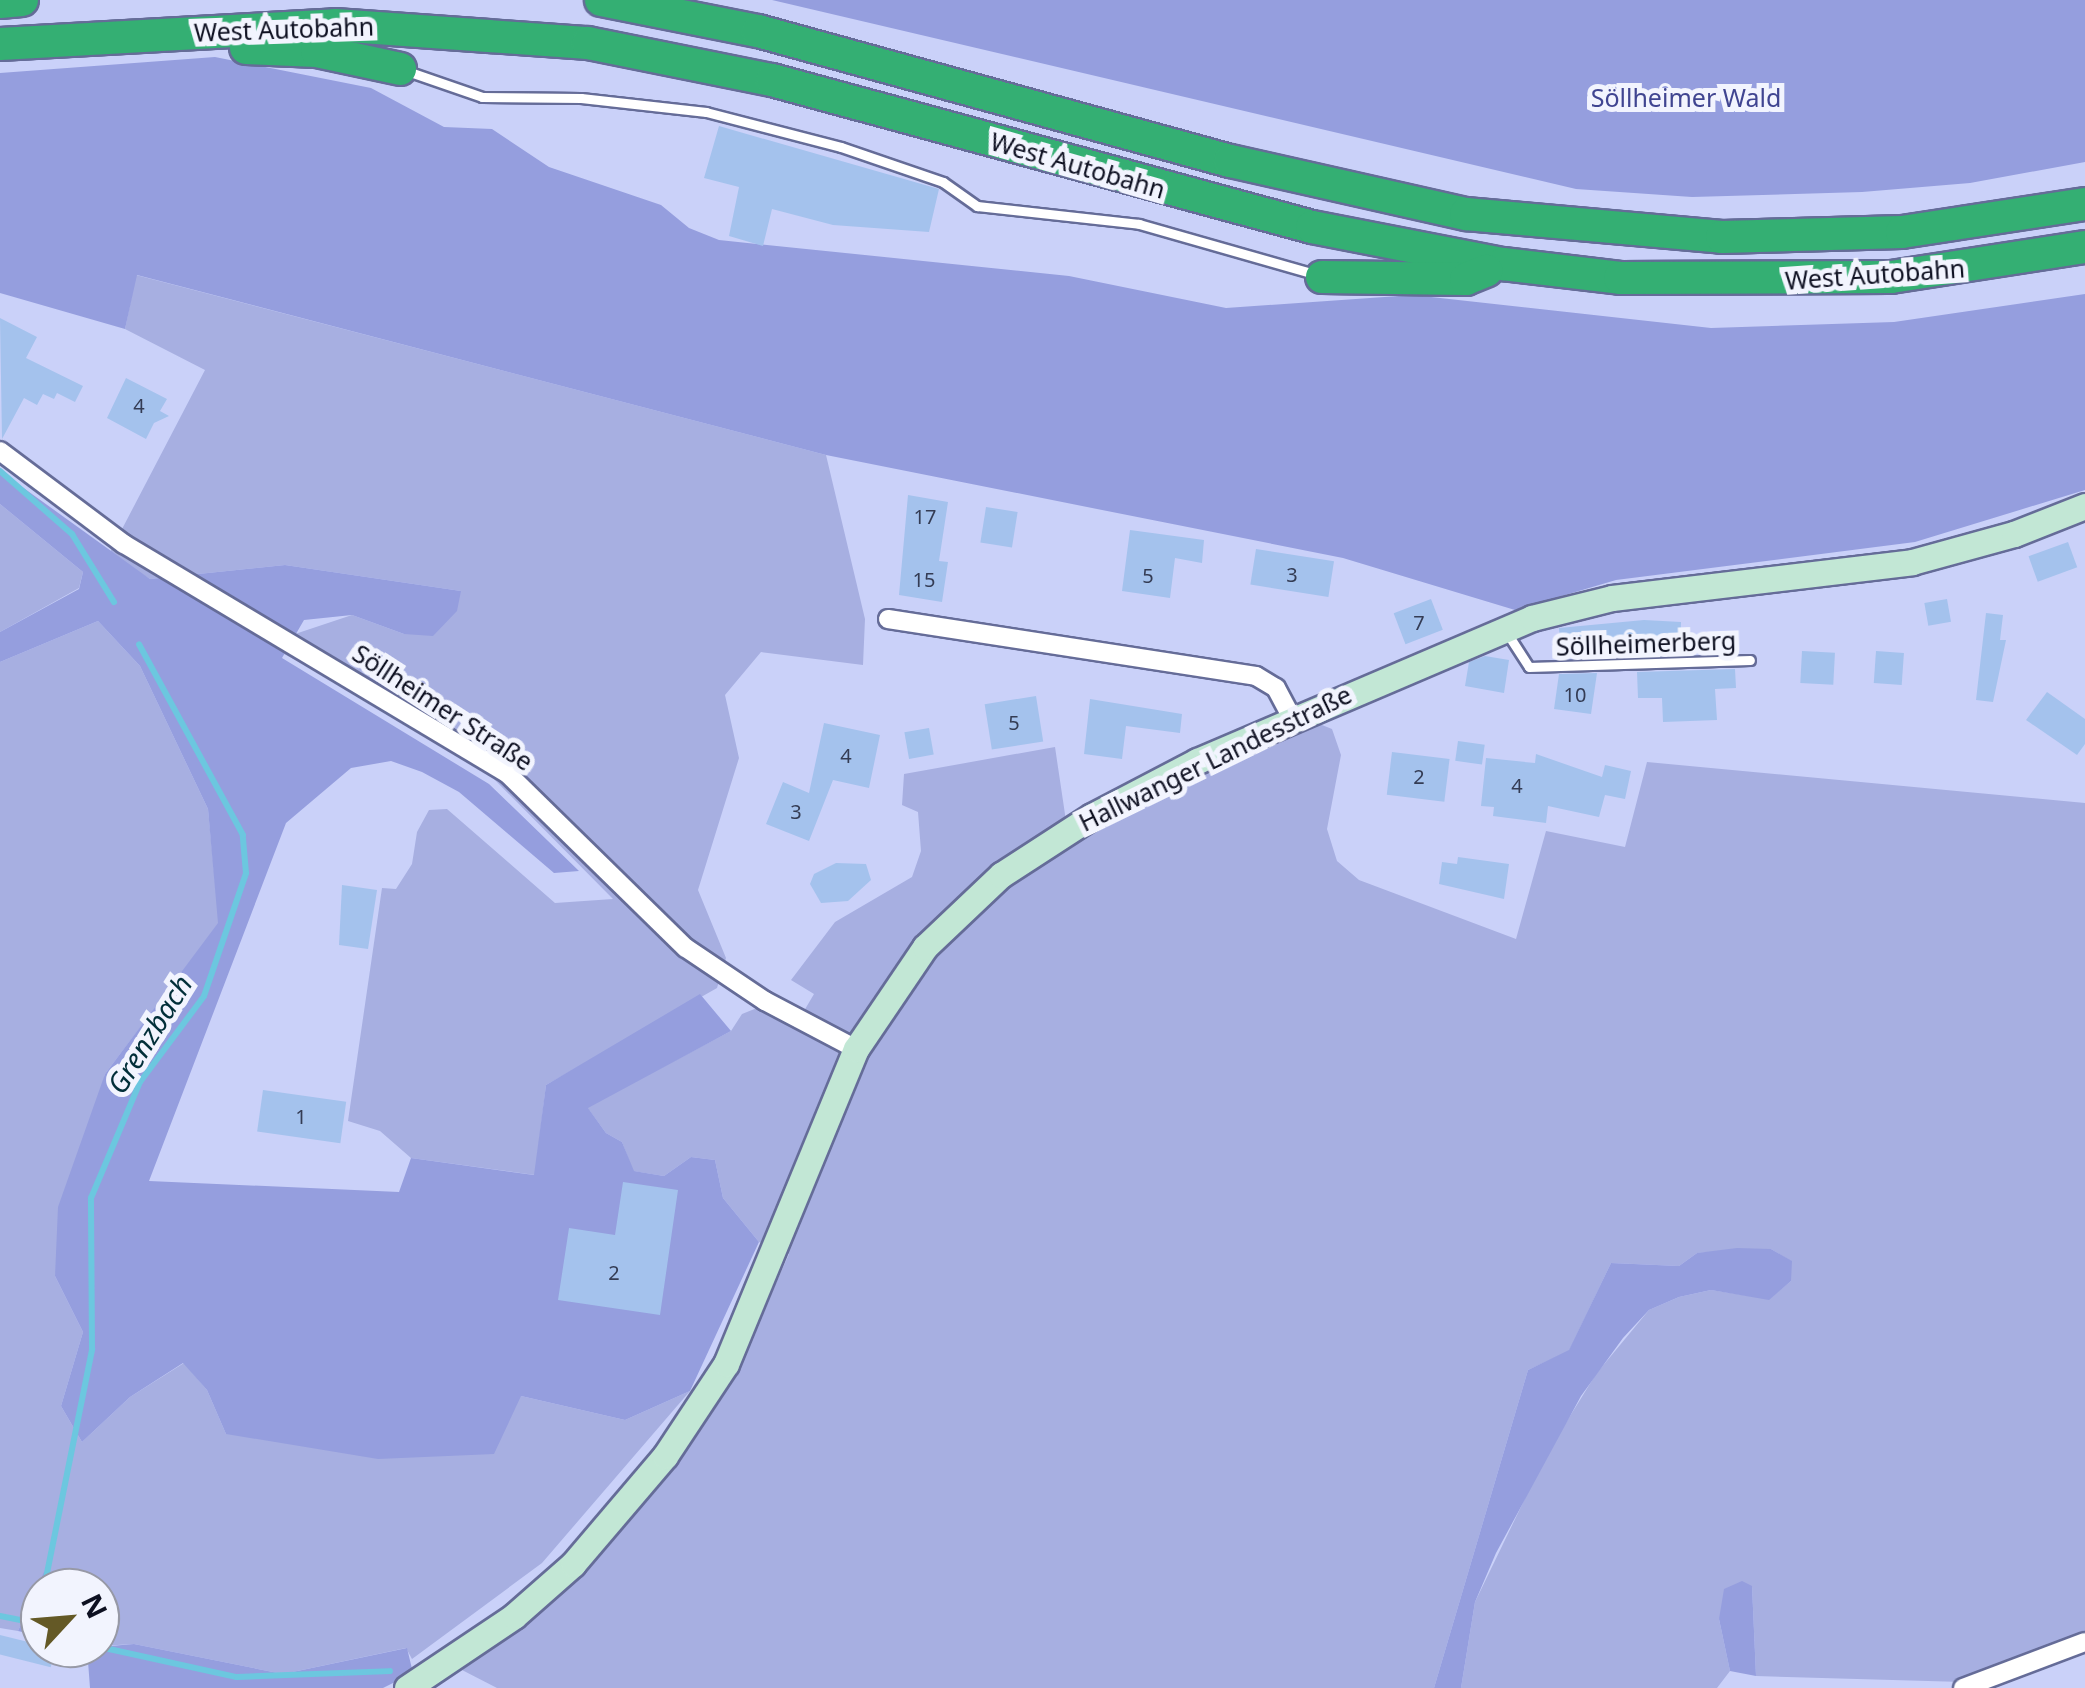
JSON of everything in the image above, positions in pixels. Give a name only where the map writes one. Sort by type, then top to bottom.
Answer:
[{"type":"highway","points":[[0,2],[22,0]]},
{"type":"highway","name":"West Autobahn","points":[[601,0],[758,31],[1230,161],[1466,214],[1722,237],[1902,232],[2085,204]]},
{"type":"highway","name":"West Autobahn","points":[[0,44],[396,25],[588,44],[772,80],[1312,228],[1503,264],[1620,278],[1799,282],[1954,270],[2085,248]]},
{"type":"highway","points":[[179,33],[227,48],[317,51],[400,69]]},
{"type":"highway","points":[[1322,276],[1466,279],[1503,264]]},
{"type":"street","name":"Söllheimer Straße","points":[[0,452],[124,544],[507,773],[686,948],[765,1001],[856,1048]]},
{"type":"street","name":"Hallwanger Landesstraße","points":[[407,1688],[514,1616],[573,1564],[665,1456],[726,1364],[856,1048],[925,947],[1000,875],[1092,816],[1291,716],[1504,628],[1612,598],[1912,562],[2014,534],[2085,506]]},
{"type":"street","points":[[888,619],[1256,676],[1276,688],[1291,716]]},
{"type":"street","points":[[1963,1688],[2085,1642]]},
{"type":"lane","points":[[400,69],[482,98],[581,98],[706,112],[858,152],[943,182],[977,206],[1139,224],[1322,276]]},
{"type":"lane","name":"Söllheimerberg","points":[[1504,628],[1528,667],[1750,660]]},
{"type":"shaded area","points":[[136,275],[826,455],[865,619],[863,665],[761,652],[725,695],[739,758],[698,890],[726,958],[717,988],[546,1085],[535,1175],[411,1158],[380,1131],[348,1121],[382,888],[396,889],[412,864],[417,832],[429,810],[447,809],[555,903],[613,899],[494,779],[362,695],[265,644],[352,615],[404,634],[461,591],[285,565],[150,579],[109,554],[205,370],[125,329]]},
{"type":"shaded area","points":[[0,504],[83,572],[79,588],[0,632]]},
{"type":"shaded area","points":[[98,621],[140,666],[208,809],[219,923],[105,1074],[55,1276],[83,1332],[61,1406],[82,1442],[130,1397],[184,1363],[207,1390],[226,1434],[521,1396],[625,1420],[690,1391],[542,1563],[412,1659],[406,1648],[283,1674],[134,1644],[120,1645],[120,1568],[20,1568],[20,1627],[18,1631],[0,1628],[0,662]]},
{"type":"shaded area","points":[[1317,723],[1332,729],[1341,755],[1327,829],[1337,861],[1359,880],[1516,939],[1546,831],[1625,847],[1647,762],[2085,803],[2085,1634],[1963,1682],[1756,1676],[1752,1586],[1719,1619],[1730,1671],[1717,1688],[1461,1688],[1475,1602],[1546,1455],[1596,1374],[1649,1310],[1679,1297],[1711,1290],[1769,1299],[1791,1281],[1791,1261],[1771,1249],[1697,1253],[1679,1266],[1611,1263],[1569,1351],[1528,1370],[1434,1688],[497,1688],[462,1670],[568,1585],[664,1479],[751,1339],[789,1254],[759,1242],[723,1198],[715,1160],[691,1157],[664,1176],[633,1171],[622,1142],[606,1133],[587,1107],[731,1031],[742,1014],[757,1008],[794,1028],[814,994],[791,980],[835,922],[912,877],[921,851],[918,812],[902,805],[904,774],[1055,747],[1069,841],[1178,782]]},
{"type":"green space","name":"Söllheimer Wald","points":[[772,0],[2085,0],[2085,162],[1970,183],[1862,192],[1692,197],[1576,189]]},
{"type":"green space","points":[[215,57],[371,88],[444,127],[492,129],[549,167],[661,205],[689,228],[719,240],[1069,276],[1226,308],[1413,295],[1711,328],[1894,322],[2085,294],[2085,490],[1915,542],[1616,580],[1515,610],[1343,558],[826,455],[137,275],[125,329],[0,293],[0,73]]},
{"type":"green space","points":[[0,471],[150,579],[285,565],[461,591],[457,611],[433,636],[404,634],[352,615],[304,620],[282,658],[489,784],[579,871],[554,873],[459,792],[422,772],[391,761],[351,768],[286,823],[149,1181],[399,1192],[411,1158],[534,1175],[546,1085],[700,994],[731,1031],[588,1108],[606,1133],[622,1142],[634,1171],[664,1176],[691,1157],[715,1160],[723,1198],[759,1242],[690,1391],[625,1420],[521,1396],[494,1454],[378,1459],[226,1434],[207,1390],[183,1363],[130,1397],[82,1442],[61,1406],[83,1332],[55,1276],[58,1207],[105,1074],[218,923],[208,809],[140,666],[98,621],[0,662],[0,632],[79,589],[83,572],[0,504]]},
{"type":"green space","points":[[1771,1249],[1792,1261],[1791,1281],[1769,1300],[1711,1290],[1679,1297],[1649,1310],[1623,1338],[1581,1396],[1496,1553],[1475,1602],[1461,1688],[1434,1688],[1528,1370],[1569,1350],[1611,1263],[1679,1266],[1697,1253]]},
{"type":"green space","points":[[1742,1581],[1752,1586],[1756,1676],[1730,1671],[1719,1619],[1724,1589]]},
{"type":"green space","points":[[134,1644],[283,1674],[407,1648],[413,1673],[383,1688],[90,1688],[88,1668],[120,1668],[120,1645]]},
{"type":"building","points":[[719,126],[939,189],[929,232],[833,225],[772,209],[763,246],[729,236],[739,187],[704,178]]},
{"type":"building","points":[[0,318],[37,337],[26,358],[83,386],[75,402],[57,393],[54,399],[43,394],[37,405],[24,398],[2,439]]},
{"type":"building","points":[[126,378],[167,399],[160,411],[169,416],[154,423],[146,439],[107,418]]},
{"type":"building","points":[[908,495],[948,502],[939,561],[948,562],[942,602],[899,595]]},
{"type":"building","points":[[986,507],[1018,512],[1012,548],[980,543]]},
{"type":"building","points":[[1130,530],[1204,540],[1202,563],[1175,558],[1170,598],[1122,591]]},
{"type":"building","points":[[2068,542],[2077,567],[2038,582],[2029,556]]},
{"type":"building","points":[[1256,549],[1334,561],[1328,597],[1250,585]]},
{"type":"building","points":[[1431,599],[1443,630],[1405,644],[1394,613]]},
{"type":"building","points":[[1947,599],[1951,622],[1928,626],[1924,603]]},
{"type":"building","points":[[1986,613],[2003,615],[2000,640],[2006,640],[1993,702],[1976,700]]},
{"type":"building","points":[[1644,620],[1681,622],[1680,654],[1601,651],[1600,657],[1561,658],[1559,628]]},
{"type":"building","points":[[1802,651],[1835,653],[1833,685],[1800,683]]},
{"type":"building","points":[[1876,651],[1904,653],[1902,685],[1874,683]]},
{"type":"building","points":[[1485,656],[1509,660],[1504,693],[1465,686],[1469,662]]},
{"type":"building","points":[[1735,669],[1736,688],[1715,689],[1717,720],[1663,722],[1662,698],[1638,698],[1637,672]]},
{"type":"building","points":[[1597,673],[1591,714],[1554,709],[1559,674]]},
{"type":"building","points":[[2047,692],[2085,719],[2085,744],[2077,755],[2026,720]]},
{"type":"building","points":[[1036,696],[1043,741],[992,750],[985,704]]},
{"type":"building","points":[[1090,699],[1182,714],[1180,733],[1126,726],[1122,759],[1084,754]]},
{"type":"building","points":[[824,723],[880,735],[869,788],[833,780],[809,841],[766,824],[783,782],[809,793]]},
{"type":"building","points":[[929,728],[934,755],[909,759],[904,732]]},
{"type":"building","points":[[1458,741],[1485,745],[1482,765],[1455,761]]},
{"type":"building","points":[[1392,752],[1450,759],[1444,802],[1387,795]]},
{"type":"building","points":[[1536,754],[1602,777],[1605,765],[1631,771],[1625,799],[1605,795],[1599,817],[1548,806],[1546,823],[1493,816],[1494,807],[1481,806],[1486,758],[1535,763]]},
{"type":"building","points":[[1458,857],[1509,864],[1504,899],[1439,884],[1442,862],[1457,864]]},
{"type":"building","points":[[836,863],[866,864],[871,880],[848,901],[821,903],[810,884],[814,874]]},
{"type":"building","points":[[342,885],[377,890],[368,949],[339,945]]},
{"type":"building","points":[[263,1090],[346,1102],[340,1143],[257,1132]]},
{"type":"building","points":[[623,1182],[678,1190],[660,1315],[558,1300],[569,1228],[615,1235]]},
{"type":"building","points":[[0,1635],[20,1640],[20,1660],[0,1655]]},
{"type":"waterway","name":"Grenzbach","points":[[0,471],[72,534],[114,602]]},
{"type":"waterway","name":"Grenzbach","points":[[48,1568],[92,1349],[91,1198],[140,1082],[204,996],[246,873],[243,835],[139,644]]},
{"type":"waterway","points":[[0,1616],[20,1620]]},
{"type":"waterway","points":[[120,1651],[237,1677],[390,1671]]}]
